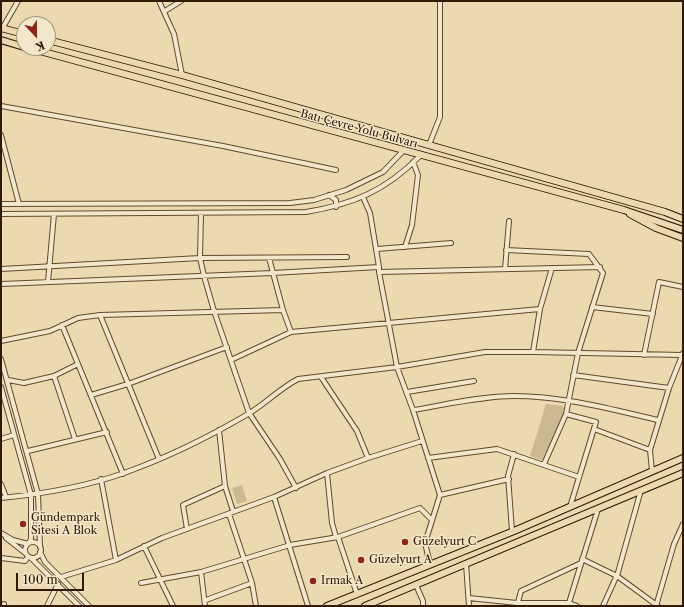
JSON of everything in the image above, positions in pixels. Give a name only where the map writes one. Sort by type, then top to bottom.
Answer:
[{"type":"main road","points":[[2,28],[16,32]]},
{"type":"main road","points":[[1,40],[16,44]]},
{"type":"main road","name":"Batı Çevre Yolu Bulvarı","points":[[56,42],[182,75],[665,212],[683,219]]},
{"type":"main road","name":"Batı Çevre Yolu Bulvarı","points":[[56,55],[420,156],[624,210],[683,230]]},
{"type":"main road","points":[[624,210],[656,228],[683,238]]},
{"type":"main road","points":[[327,606],[570,507],[683,458]]},
{"type":"main road","points":[[365,606],[681,475]]},
{"type":"street","points":[[2,28],[18,1]]},
{"type":"street","points":[[159,1],[165,11],[174,34],[182,75]]},
{"type":"street","points":[[165,11],[181,1]]},
{"type":"street","points":[[428,145],[440,117],[440,1]]},
{"type":"street","points":[[1,106],[223,146],[336,170]]},
{"type":"street","points":[[1,135],[19,204]]},
{"type":"street","points":[[1,204],[290,203],[314,200],[346,190],[383,172],[403,151]]},
{"type":"street","points":[[1,214],[201,214],[306,212],[336,207],[363,198],[405,171],[420,156]]},
{"type":"street","points":[[405,247],[412,225],[418,175],[413,162]]},
{"type":"street","points":[[329,195],[336,200],[336,207]]},
{"type":"street","points":[[363,198],[370,213],[388,323],[397,367],[407,392],[440,495],[425,543],[430,564]]},
{"type":"street","points":[[48,282],[54,214]]},
{"type":"street","points":[[201,214],[200,258],[204,276],[214,311],[249,413],[280,459],[296,488]]},
{"type":"street","points":[[505,269],[509,221]]},
{"type":"street","points":[[377,249],[451,243]]},
{"type":"street","points":[[506,250],[589,254],[603,273],[578,354],[566,414],[544,464]]},
{"type":"street","points":[[1,269],[200,258],[347,257]]},
{"type":"street","points":[[269,258],[283,310],[291,332]]},
{"type":"street","points":[[1,284],[273,273],[600,267]]},
{"type":"street","points":[[533,352],[540,310],[552,268]]},
{"type":"street","points":[[644,355],[660,282],[683,287]]},
{"type":"street","points":[[592,308],[653,314]]},
{"type":"street","points":[[1,341],[50,331],[78,318],[100,315],[283,310]]},
{"type":"street","points":[[231,360],[291,332],[540,310]]},
{"type":"street","points":[[100,315],[159,459]]},
{"type":"street","points":[[62,325],[123,474]]},
{"type":"street","points":[[91,395],[128,384],[227,347]]},
{"type":"street","points":[[1,498],[38,494],[123,474],[159,459],[218,430],[249,413],[284,387],[298,379],[397,367],[485,352],[644,355],[683,354],[658,420],[650,450],[652,472]]},
{"type":"street","points":[[1,359],[28,451],[38,494],[40,552],[45,562],[89,606]]},
{"type":"street","points":[[8,380],[24,383],[54,376],[78,364]]},
{"type":"street","points":[[573,375],[669,388]]},
{"type":"street","points":[[54,376],[75,440]]},
{"type":"street","points":[[321,377],[357,431],[368,458]]},
{"type":"street","points":[[407,392],[474,381]]},
{"type":"street","points":[[1,387],[31,495],[31,539],[25,548],[28,556]]},
{"type":"street","points":[[413,410],[513,396],[568,400],[658,420]]},
{"type":"street","points":[[566,414],[596,422],[570,507]]},
{"type":"street","points":[[594,429],[650,450]]},
{"type":"street","points":[[218,430],[225,486],[243,559],[252,583],[256,606]]},
{"type":"street","points":[[28,451],[107,432]]},
{"type":"street","points":[[1,439],[14,434]]},
{"type":"street","points":[[61,577],[116,560],[144,546],[274,497],[327,473],[422,441]]},
{"type":"street","points":[[428,458],[497,449],[579,477]]},
{"type":"street","points":[[512,531],[508,479],[514,454]]},
{"type":"street","points":[[327,473],[332,524],[357,594]]},
{"type":"street","points":[[101,479],[116,560]]},
{"type":"street","points":[[440,495],[508,479]]},
{"type":"street","points":[[1,484],[6,497]]},
{"type":"street","points":[[187,529],[183,505],[225,486]]},
{"type":"street","points":[[603,606],[617,576],[642,490]]},
{"type":"street","points":[[274,497],[308,606]]},
{"type":"street","points":[[142,583],[202,572],[290,546],[337,537],[420,508],[432,520]]},
{"type":"street","points":[[568,605],[598,509]]},
{"type":"street","points":[[517,604],[521,591],[581,561],[617,576],[656,606],[674,544],[683,524]]},
{"type":"street","points":[[1,534],[13,540],[28,544],[34,542],[40,547]]},
{"type":"street","points":[[1,534],[28,556],[79,606]]},
{"type":"street","points":[[144,546],[174,606]]},
{"type":"street","points":[[28,556],[38,556],[40,552]]},
{"type":"street","points":[[1,558],[19,562],[25,561],[28,556]]},
{"type":"street","points":[[466,564],[470,606]]},
{"type":"street","points":[[202,572],[206,600],[205,606]]},
{"type":"street","points":[[206,600],[252,583]]},
{"type":"street","points":[[47,606],[58,584]]},
{"type":"street","points":[[416,585],[423,601],[423,606]]},
{"type":"street","points":[[469,598],[517,604],[577,606]]},
{"type":"shaded area","points":[[546,404],[563,406],[565,412],[542,460],[530,456]]},
{"type":"shaded area","points":[[242,485],[247,501],[237,504],[232,488]]},
{"type":"place","name":"Gündempark Sitesi A Blok","points":[[23,524]]},
{"type":"place","name":"Güzelyurt C","points":[[405,542]]},
{"type":"place","name":"Güzelyurt A","points":[[361,560]]},
{"type":"place","name":"Irmak A","points":[[313,581]]}]
